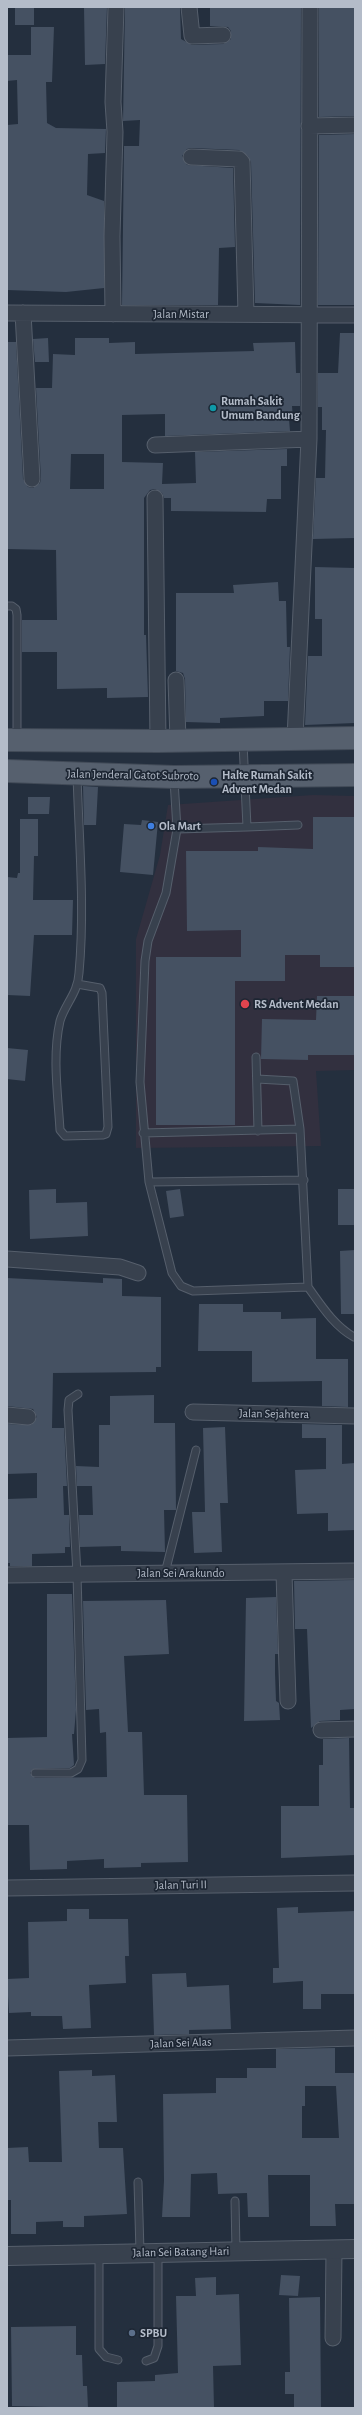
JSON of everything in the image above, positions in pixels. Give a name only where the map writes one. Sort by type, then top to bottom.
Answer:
[{"type":"main road","points":[[12,740],[355,738]]},
{"type":"main road","name":"Jalan Jenderal Gatot Subroto","points":[[7,771],[174,777],[355,774]]},
{"type":"street","points":[[113,314],[112,236],[115,132],[113,102],[116,7]]},
{"type":"street","points":[[189,7],[192,36],[223,35]]},
{"type":"street","points":[[295,738],[309,439],[310,7]]},
{"type":"street","points":[[310,126],[355,126]]},
{"type":"street","points":[[191,157],[239,159],[242,162],[246,314]]},
{"type":"street","name":"Jalan Mistar","points":[[7,313],[355,316]]},
{"type":"street","points":[[23,313],[32,479]]},
{"type":"street","points":[[155,445],[309,439]]},
{"type":"street","points":[[155,498],[168,740]]},
{"type":"street","points":[[168,740],[176,680]]},
{"type":"street","points":[[7,1259],[120,1267],[138,1273]]},
{"type":"street","name":"Jalan Sejahtera","points":[[193,1412],[355,1416]]},
{"type":"street","points":[[7,1415],[28,1417]]},
{"type":"street","name":"Jalan Sei Arakundo","points":[[7,1575],[355,1571]]},
{"type":"street","points":[[284,1573],[288,1701]]},
{"type":"street","points":[[321,1730],[355,1729]]},
{"type":"street","name":"Jalan Turi II","points":[[7,1888],[355,1883]]},
{"type":"street","name":"Jalan Sei Alas","points":[[7,2048],[355,2038]]},
{"type":"street","name":"Jalan Sei Batang Hari","points":[[7,2256],[140,2252],[355,2249]]},
{"type":"street","points":[[333,2338],[334,2250]]},
{"type":"lane","points":[[7,606],[12,606],[16,610],[17,615],[12,740]]},
{"type":"lane","points":[[243,739],[247,827]]},
{"type":"lane","points":[[77,774],[81,886],[80,956],[77,984],[72,1000],[60,1021],[57,1064],[60,1130],[61,1134],[65,1136],[103,1135],[106,1134],[108,1127],[102,993],[100,988],[95,985],[77,984]]},
{"type":"lane","points":[[174,777],[177,829],[166,893],[148,941],[145,961],[140,1082],[143,1133],[149,1182],[172,1274],[181,1286],[192,1291],[208,1292],[308,1287]]},
{"type":"lane","points":[[177,829],[298,825]]},
{"type":"lane","points":[[256,1057],[258,1131]]},
{"type":"lane","points":[[257,1079],[293,1081],[300,1129],[304,1180],[308,1287],[332,1319],[344,1332],[354,1337]]},
{"type":"lane","points":[[143,1133],[300,1129]]},
{"type":"lane","points":[[149,1182],[304,1180]]},
{"type":"lane","points":[[35,1773],[71,1773],[78,1769],[82,1760],[77,1574],[68,1410],[70,1400],[78,1394]]},
{"type":"lane","points":[[165,1573],[196,1450]]},
{"type":"lane","points":[[138,2182],[140,2252]]},
{"type":"lane","points":[[235,2201],[236,2251]]},
{"type":"lane","points":[[146,2361],[154,2358],[157,2352],[158,2252]]},
{"type":"lane","points":[[99,2254],[99,2348],[106,2357],[118,2360]]},
{"type":"shaded area","name":"RS Advent Medan","points":[[313,795],[355,796],[355,1070],[316,1071],[321,1146],[136,1148],[136,939],[160,855],[168,805]]},
{"type":"building","points":[[15,7],[34,7],[34,25],[15,25]]},
{"type":"building","points":[[84,7],[107,7],[105,64],[85,65]]},
{"type":"building","points":[[125,7],[180,7],[181,39],[192,45],[223,44],[231,39],[231,31],[228,27],[210,26],[210,7],[301,7],[300,305],[255,303],[251,162],[248,156],[239,150],[191,148],[187,149],[182,156],[187,165],[233,168],[235,247],[219,248],[218,305],[122,305],[124,146],[139,146],[140,120],[123,121]]},
{"type":"building","points":[[319,7],[354,8],[355,116],[319,117]]},
{"type":"building","points":[[31,27],[54,27],[52,82],[46,82],[47,123],[56,128],[106,129],[105,153],[88,154],[87,195],[104,201],[104,288],[66,292],[7,290],[7,125],[18,124],[17,80],[7,81],[7,55],[31,55]]},
{"type":"building","points":[[355,134],[355,305],[318,305],[319,135]]},
{"type":"building","points":[[340,333],[355,333],[355,538],[313,539],[316,478],[325,478],[326,430],[322,430],[322,407],[318,407],[318,373],[338,373]]},
{"type":"building","points":[[48,338],[49,362],[35,362],[33,339]]},
{"type":"building","points":[[75,338],[109,338],[109,343],[135,342],[135,354],[254,351],[253,343],[295,342],[296,373],[300,373],[300,406],[292,406],[293,419],[289,419],[290,431],[165,436],[165,414],[122,415],[122,462],[163,463],[162,484],[196,483],[195,452],[287,449],[287,466],[281,466],[281,499],[267,499],[266,512],[171,511],[171,498],[164,498],[162,493],[155,489],[150,490],[144,498],[144,635],[146,635],[148,697],[107,698],[107,688],[57,689],[57,652],[22,652],[22,620],[57,620],[56,550],[7,549],[7,342],[16,342],[23,479],[28,487],[33,488],[40,483],[41,479],[36,388],[52,388],[53,354],[75,355]],"holes":[[[71,454],[104,454],[104,489],[70,489]]]},
{"type":"building","points":[[315,567],[355,568],[355,723],[305,725],[308,656],[322,656],[322,619],[315,619]]},
{"type":"building","points":[[278,582],[279,601],[286,601],[287,647],[290,647],[288,701],[264,701],[264,716],[220,718],[220,723],[186,722],[185,679],[183,673],[176,671],[176,593],[234,593],[233,585]]},
{"type":"building","points":[[83,786],[98,787],[96,825],[84,825]]},
{"type":"building","points":[[28,797],[50,797],[49,814],[28,814]]},
{"type":"building","points":[[313,817],[355,817],[355,967],[320,967],[320,955],[285,955],[285,981],[235,981],[235,1125],[156,1125],[156,957],[241,957],[241,930],[187,931],[186,851],[258,851],[258,847],[313,849]]},
{"type":"building","points":[[20,819],[38,819],[38,856],[34,856],[33,900],[73,900],[72,935],[34,935],[30,996],[7,995],[7,877],[17,878],[18,873],[20,873]]},
{"type":"building","points":[[142,820],[158,822],[153,875],[120,872],[124,824],[141,825]]},
{"type":"building","points":[[317,996],[355,996],[355,1055],[308,1055],[308,1060],[261,1059],[262,1019],[316,1020]]},
{"type":"building","points":[[7,1048],[28,1050],[25,1081],[7,1079]]},
{"type":"building","points":[[56,1189],[56,1203],[87,1202],[88,1236],[30,1239],[29,1190]]},
{"type":"building","points":[[180,1189],[184,1216],[170,1218],[166,1191]]},
{"type":"building","points":[[338,1189],[355,1189],[355,1225],[338,1225]]},
{"type":"building","points":[[355,1250],[355,1314],[341,1314],[340,1251]]},
{"type":"building","points":[[7,1278],[103,1283],[103,1278],[122,1279],[122,1296],[161,1297],[161,1367],[156,1367],[156,1372],[53,1373],[52,1428],[64,1428],[67,1486],[63,1486],[64,1515],[69,1515],[70,1547],[65,1547],[65,1553],[32,1554],[32,1566],[10,1566],[10,1563],[7,1563],[7,1499],[37,1498],[37,1473],[7,1474],[7,1424],[31,1425],[37,1417],[33,1409],[7,1406]]},
{"type":"building","points":[[199,1304],[243,1304],[243,1312],[281,1312],[281,1319],[316,1318],[316,1359],[348,1359],[348,1407],[322,1406],[322,1381],[252,1382],[252,1351],[198,1351]]},
{"type":"building","points":[[154,1395],[154,1423],[175,1423],[176,1510],[164,1510],[165,1552],[121,1551],[121,1546],[80,1547],[79,1515],[93,1515],[92,1486],[77,1486],[76,1466],[99,1467],[99,1425],[110,1425],[110,1396]]},
{"type":"building","points":[[302,1424],[342,1425],[342,1464],[355,1463],[355,1530],[328,1531],[328,1513],[297,1514],[295,1470],[326,1469],[326,1438],[302,1438]]},
{"type":"building","points":[[225,1427],[228,1503],[220,1503],[222,1552],[194,1553],[192,1512],[205,1512],[203,1428]]},
{"type":"building","points":[[355,1580],[355,1709],[340,1710],[340,1720],[320,1721],[311,1728],[307,1629],[295,1629],[294,1581]]},
{"type":"building","points":[[47,1594],[72,1594],[76,1710],[74,1734],[72,1734],[74,1765],[70,1768],[33,1769],[30,1773],[35,1778],[107,1777],[106,1732],[100,1733],[99,1709],[86,1710],[83,1601],[166,1600],[169,1654],[124,1656],[128,1732],[142,1732],[144,1795],[187,1795],[188,1862],[141,1863],[141,1867],[104,1868],[104,1859],[67,1861],[67,1869],[30,1870],[29,1825],[7,1825],[7,1738],[47,1737]]},
{"type":"building","points":[[276,1597],[278,1654],[275,1654],[275,1673],[276,1701],[279,1703],[280,1720],[244,1721],[246,1598]]},
{"type":"building","points":[[349,1738],[350,1808],[355,1808],[355,1855],[281,1858],[281,1806],[319,1806],[319,1765],[323,1765],[323,1739]]},
{"type":"building","points":[[298,1907],[298,1913],[355,1911],[355,1994],[321,1994],[321,2009],[303,2009],[303,1981],[273,1983],[273,1968],[279,1968],[277,1908]]},
{"type":"building","points":[[67,1909],[89,1909],[89,1919],[128,1919],[129,1956],[125,1956],[126,1983],[89,1985],[91,2028],[63,2029],[62,2016],[31,2016],[31,2012],[9,2013],[7,1979],[29,1978],[28,1922],[67,1921]]},
{"type":"building","points":[[186,1973],[187,1987],[229,1985],[231,2029],[189,2030],[189,2034],[154,2035],[152,1974]]},
{"type":"building","points":[[335,2048],[335,2073],[355,2073],[355,2204],[335,2204],[336,2226],[310,2226],[310,2175],[268,2175],[269,2217],[248,2217],[247,2193],[218,2194],[217,2173],[191,2174],[190,2217],[162,2217],[164,2181],[163,2094],[216,2093],[216,2078],[247,2078],[247,2068],[276,2068],[276,2049]],"holes":[[[305,2086],[336,2086],[339,2138],[302,2138],[302,2106],[305,2106]]]},
{"type":"building","points":[[92,2070],[92,2076],[115,2075],[117,2122],[98,2122],[99,2148],[123,2148],[127,2214],[84,2216],[84,2227],[63,2227],[63,2221],[36,2222],[36,2234],[11,2234],[11,2200],[7,2200],[7,2148],[28,2147],[29,2162],[62,2162],[59,2071]]},
{"type":"building","points":[[281,2275],[300,2276],[298,2296],[279,2295]]},
{"type":"building","points":[[216,2277],[216,2295],[239,2294],[241,2365],[213,2366],[214,2408],[117,2408],[117,2382],[155,2381],[155,2375],[178,2373],[176,2296],[196,2296],[195,2278]]},
{"type":"building","points":[[320,2297],[321,2408],[294,2408],[294,2394],[285,2394],[285,2372],[290,2372],[289,2298]]},
{"type":"building","points":[[76,2326],[76,2355],[82,2355],[83,2386],[87,2386],[88,2408],[12,2406],[11,2327]]},
{"type":"place","name":"Rumah Sakit Umum Bandung","points":[[213,408]]},
{"type":"place","name":"Halte Rumah Sakit Advent Medan","points":[[214,782]]},
{"type":"place","name":"Ola Mart","points":[[151,826]]},
{"type":"place","name":"RS Advent Medan","points":[[245,1004]]},
{"type":"place","name":"SPBU","points":[[132,2333]]}]
